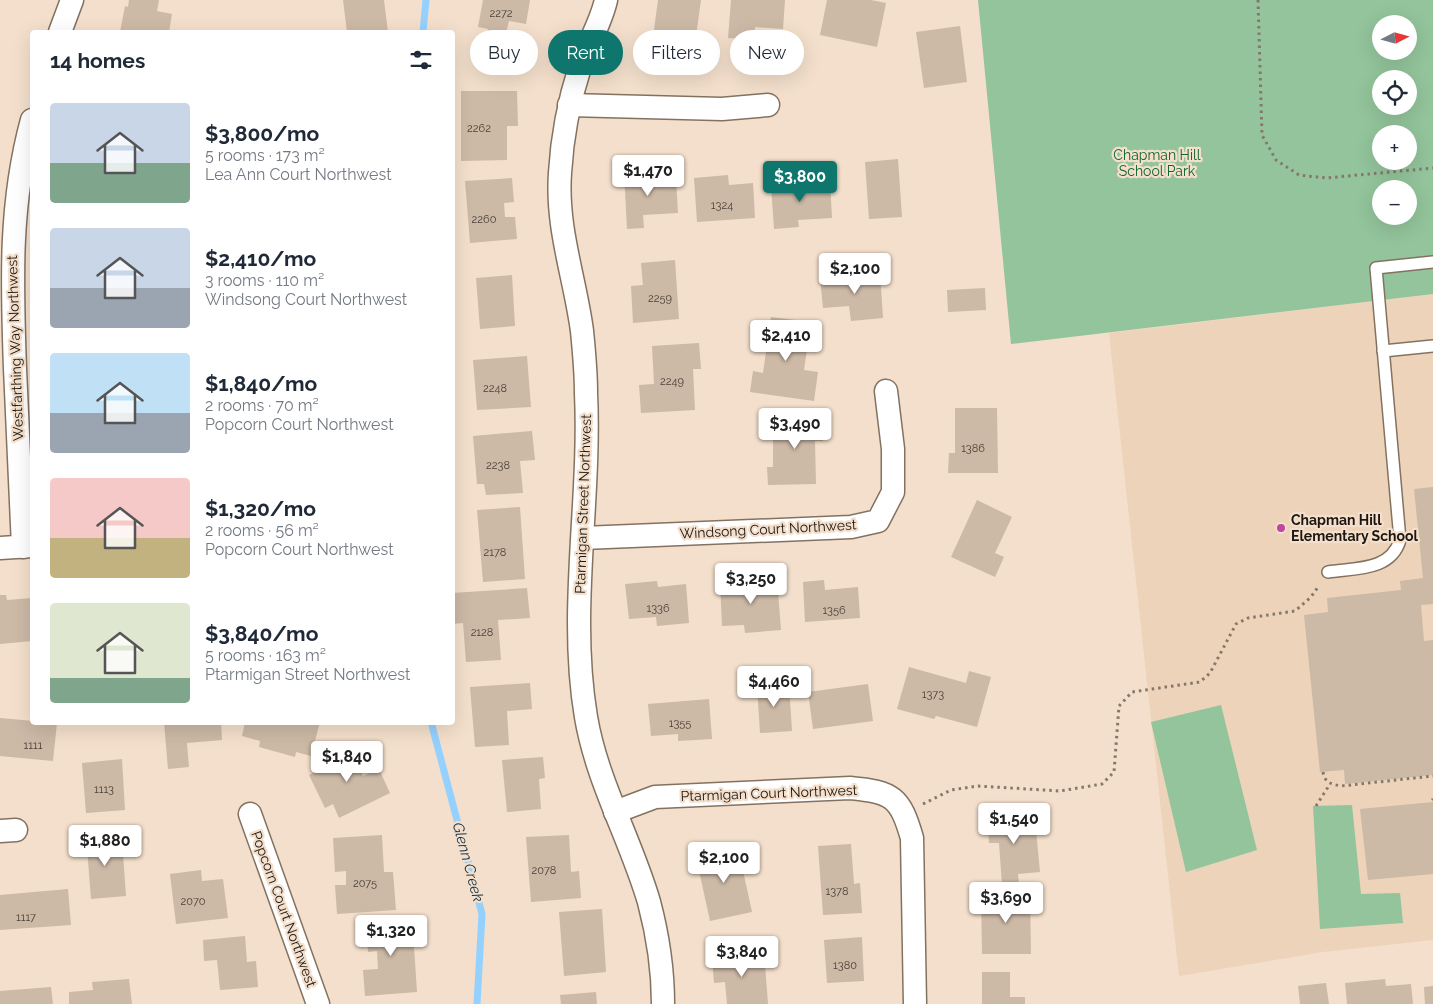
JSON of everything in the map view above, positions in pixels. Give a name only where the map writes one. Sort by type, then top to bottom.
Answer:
[{"type":"street","points":[[61,30],[72,0]]},
{"type":"street","name":"Ptarmigan Street Northwest","points":[[606,0],[580,66],[570,105],[560,174],[562,232],[582,331],[586,392],[587,458],[578,631],[581,680],[587,720],[596,756],[615,812],[649,902],[663,971],[664,1004]]},
{"type":"street","points":[[570,105],[722,109],[768,104]]},
{"type":"street","name":"Westfarthing Way Northwest","points":[[28,546],[6,310],[11,271],[15,203],[29,147]]},
{"type":"street","name":"Windsong Court Northwest","points":[[583,538],[851,527],[878,521],[894,492],[893,449],[886,391]]},
{"type":"street","points":[[0,548],[28,546]]},
{"type":"street","name":"Ptarmigan Court Northwest","points":[[615,812],[655,797],[850,788],[876,790],[893,798],[905,813],[912,838],[915,1004]]},
{"type":"street","name":"Popcorn Court Northwest","points":[[250,814],[318,1004]]},
{"type":"lane","points":[[1328,572],[1377,566],[1397,551],[1400,540],[1376,268],[1433,262]]},
{"type":"lane","points":[[1383,351],[1433,346]]},
{"type":"path","points":[[1258,0],[1262,135],[1276,160],[1299,175],[1326,178],[1433,168]]},
{"type":"path","points":[[905,813],[951,790],[978,786],[1060,792],[1102,784],[1114,772],[1119,706],[1132,692],[1200,682],[1210,673],[1236,624],[1248,618],[1295,611],[1311,597],[1328,572]]},
{"type":"path","points":[[1323,772],[1324,778],[1330,784],[1341,786],[1433,776]]},
{"type":"path","points":[[1316,806],[1330,784]]},
{"type":"shaded area","name":"Chapman Hill Elementary School","points":[[1433,294],[1433,940],[1323,952],[1179,976],[1109,333]]},
{"type":"green space","name":"Chapman Hill School Park","points":[[978,0],[1433,0],[1433,294],[1011,344]]},
{"type":"green space","points":[[1221,705],[1257,850],[1186,872],[1151,722]]},
{"type":"green space","points":[[1352,805],[1361,894],[1400,893],[1403,923],[1320,929],[1313,806]]},
{"type":"building","points":[[129,0],[159,0],[157,11],[172,14],[169,30],[120,30],[125,6],[128,7]]},
{"type":"building","points":[[343,0],[384,0],[388,30],[347,30]]},
{"type":"building","points":[[483,0],[530,0],[526,24],[509,21],[507,30],[488,30],[478,27]]},
{"type":"building","points":[[658,0],[701,0],[697,30],[654,30]]},
{"type":"building","points":[[731,0],[785,0],[783,29],[755,27],[755,30],[730,30],[730,38],[728,38]]},
{"type":"building","points":[[827,0],[871,0],[886,3],[877,47],[820,35]]},
{"type":"building","points":[[960,26],[967,82],[924,88],[916,32]]},
{"type":"building","points":[[461,91],[517,91],[518,126],[507,126],[507,160],[461,161]]},
{"type":"building","points":[[898,159],[902,217],[869,219],[865,162]]},
{"type":"building","points":[[651,171],[652,180],[676,179],[678,213],[643,215],[644,228],[627,229],[624,172]]},
{"type":"building","points":[[728,175],[729,185],[753,183],[755,218],[697,222],[694,178]]},
{"type":"building","points":[[512,178],[514,202],[504,203],[505,217],[515,217],[517,239],[470,243],[465,181]]},
{"type":"building","points":[[830,181],[832,218],[798,220],[799,227],[774,229],[771,185]]},
{"type":"building","points":[[675,260],[679,319],[633,323],[631,286],[643,285],[641,263]]},
{"type":"building","points":[[880,272],[883,318],[851,321],[849,306],[823,308],[820,278]]},
{"type":"building","points":[[512,275],[515,326],[480,329],[476,278]]},
{"type":"building","points":[[985,288],[986,310],[948,312],[947,290]]},
{"type":"building","points":[[771,317],[811,322],[804,370],[818,372],[814,401],[750,392],[753,371],[763,373]]},
{"type":"building","points":[[699,343],[701,369],[693,369],[695,410],[641,413],[639,385],[654,384],[652,346]]},
{"type":"building","points":[[527,356],[531,407],[477,410],[473,360]]},
{"type":"building","points":[[955,408],[997,408],[998,473],[948,473],[949,453],[955,453]]},
{"type":"building","points":[[823,415],[823,441],[815,441],[816,484],[768,485],[767,467],[773,467],[773,417]]},
{"type":"building","points":[[532,431],[535,460],[520,461],[523,493],[486,495],[484,484],[477,484],[473,436]]},
{"type":"building","points":[[1433,487],[1433,604],[1421,605],[1424,641],[1433,640],[1433,775],[1345,784],[1344,770],[1320,772],[1304,615],[1328,612],[1327,598],[1401,590],[1400,581],[1423,578],[1414,489]]},
{"type":"building","points":[[977,500],[1012,517],[995,553],[1004,557],[995,577],[951,557]]},
{"type":"building","points":[[520,507],[525,579],[483,582],[477,510]]},
{"type":"building","points":[[777,578],[781,630],[745,633],[744,625],[722,626],[720,582]]},
{"type":"building","points":[[824,580],[825,590],[858,587],[860,618],[805,622],[803,582]]},
{"type":"building","points":[[657,581],[658,587],[686,584],[689,623],[657,626],[656,617],[629,619],[625,584]]},
{"type":"building","points":[[527,588],[530,618],[498,620],[501,660],[466,662],[463,623],[455,624],[455,593]]},
{"type":"building","points":[[0,595],[6,595],[7,600],[30,598],[30,641],[0,644]]},
{"type":"building","points":[[909,667],[966,683],[969,671],[991,677],[977,727],[936,716],[934,719],[897,709]]},
{"type":"building","points":[[530,683],[532,709],[507,711],[509,745],[475,747],[470,687]]},
{"type":"building","points":[[789,684],[792,731],[760,733],[757,686]]},
{"type":"building","points":[[868,684],[873,721],[813,729],[808,692]]},
{"type":"building","points":[[709,699],[712,739],[678,741],[678,734],[651,736],[648,704]]},
{"type":"building","points":[[0,718],[30,721],[30,725],[57,725],[53,761],[0,756]]},
{"type":"building","points":[[164,725],[221,725],[222,740],[187,743],[189,767],[168,769]]},
{"type":"building","points":[[244,725],[319,725],[311,756],[296,752],[295,757],[259,747],[260,741],[242,736]]},
{"type":"building","points":[[347,741],[363,776],[379,769],[390,793],[339,818],[333,804],[325,808],[309,775],[333,763],[327,750]]},
{"type":"building","points":[[543,757],[545,778],[539,779],[541,809],[507,812],[502,760]]},
{"type":"building","points":[[122,759],[125,810],[86,813],[82,763]]},
{"type":"building","points":[[1433,802],[1433,874],[1368,880],[1360,809]]},
{"type":"building","points":[[1018,811],[1019,820],[1035,819],[1040,872],[1018,874],[1019,884],[1002,885],[999,843],[989,843],[987,814]]},
{"type":"building","points":[[113,833],[115,855],[123,854],[126,896],[91,899],[86,835]]},
{"type":"building","points":[[382,835],[384,872],[393,872],[396,910],[337,914],[335,885],[346,885],[346,871],[335,872],[333,838]]},
{"type":"building","points":[[569,835],[571,872],[579,871],[581,898],[531,902],[526,837]]},
{"type":"building","points":[[851,844],[854,884],[860,883],[862,913],[823,915],[818,846]]},
{"type":"building","points":[[738,848],[752,912],[710,921],[696,857]]},
{"type":"building","points":[[201,870],[202,881],[223,879],[228,918],[176,924],[170,874]]},
{"type":"building","points":[[68,889],[71,925],[0,930],[0,895]]},
{"type":"building","points":[[981,893],[1030,893],[1031,954],[982,954]]},
{"type":"building","points":[[602,909],[606,972],[564,976],[559,912]]},
{"type":"building","points":[[412,917],[417,992],[365,996],[363,970],[378,969],[377,951],[368,952],[365,921]]},
{"type":"building","points":[[245,936],[247,962],[256,961],[258,987],[220,990],[217,960],[204,961],[203,940]]},
{"type":"building","points":[[862,937],[864,981],[827,983],[824,940]]},
{"type":"building","points":[[764,952],[768,1004],[727,1004],[725,982],[714,983],[712,956]]},
{"type":"building","points":[[982,972],[1010,972],[1010,997],[1025,997],[1025,1004],[982,1004]]},
{"type":"building","points":[[129,979],[132,1004],[69,1004],[69,992],[93,990],[92,982]]},
{"type":"building","points":[[1385,979],[1386,986],[1411,984],[1413,1004],[1347,1004],[1345,983]]},
{"type":"building","points":[[1326,983],[1329,1004],[1300,1004],[1298,986]]},
{"type":"building","points":[[1433,986],[1433,1004],[1425,1004],[1424,987]]},
{"type":"building","points":[[51,987],[53,1004],[0,1004],[0,991]]},
{"type":"building","points":[[596,992],[597,1004],[561,1004],[560,995]]},
{"type":"waterway","name":"Glenn Creek","points":[[423,30],[426,0]]},
{"type":"waterway","name":"Glenn Creek","points":[[432,725],[482,914],[477,1004]]},
{"type":"place","name":"Chapman Hill Elementary School","points":[[1281,528]]}]
